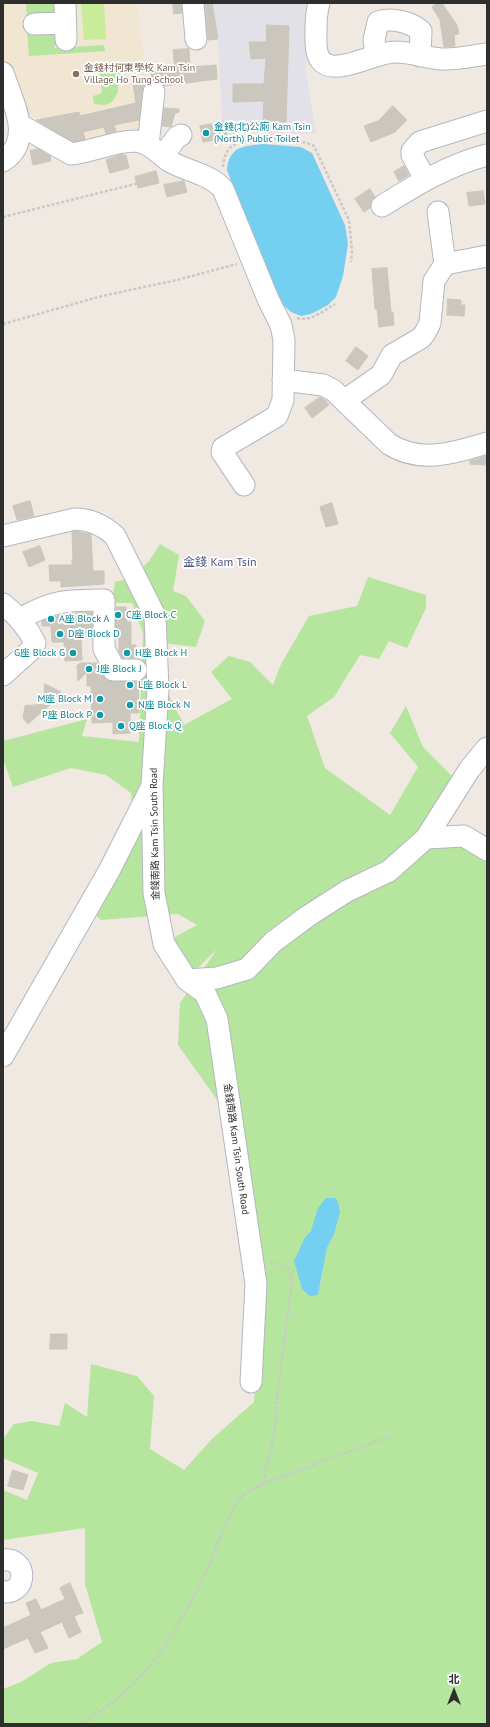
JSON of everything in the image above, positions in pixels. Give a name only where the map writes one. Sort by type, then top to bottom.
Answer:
[{"type":"street","points":[[193,3],[196,39]]},
{"type":"street","points":[[319,3],[316,12],[316,48],[318,56],[324,64],[332,67],[342,67],[376,55],[397,52],[452,59],[487,54]]},
{"type":"street","points":[[376,55],[374,40],[378,22],[391,20],[417,27],[421,31],[420,56]]},
{"type":"street","points":[[34,24],[65,22]]},
{"type":"street","points":[[3,73],[20,125],[17,146],[9,157],[3,161]]},
{"type":"street","points":[[154,92],[155,150]]},
{"type":"street","points":[[425,179],[412,155],[416,146],[420,142],[487,121]]},
{"type":"street","points":[[20,125],[71,154],[134,141],[155,150],[170,161],[210,180],[223,189],[268,299],[284,332],[283,400],[277,416],[223,448],[222,452],[244,485]]},
{"type":"street","points":[[155,150],[181,135]]},
{"type":"street","points":[[382,206],[425,179],[471,159],[487,155]]},
{"type":"street","points":[[345,400],[381,376],[392,355],[421,338],[425,333],[430,322],[434,281],[445,264],[438,212]]},
{"type":"street","points":[[445,264],[487,256]]},
{"type":"street","points":[[284,380],[324,385],[333,390],[389,444],[398,450],[439,455],[454,454],[487,443]]},
{"type":"street","name":"金錢南路 Kam Tsin South Road","points":[[3,536],[75,519],[84,519],[105,527],[115,536],[155,616],[158,689],[152,785],[154,893],[164,944],[187,980],[205,993],[217,1019],[253,1263],[256,1293],[251,1382]]},
{"type":"street","points":[[20,619],[38,609],[61,601],[104,600],[104,649],[112,664],[113,670],[136,670]]},
{"type":"street","points":[[3,604],[20,619],[29,630],[35,643],[34,646],[3,676]]},
{"type":"street","points":[[187,980],[217,978],[247,968],[273,942],[308,916],[347,891],[389,870],[426,838],[469,770],[487,748]]},
{"type":"street","points":[[3,1056],[109,871],[152,785]]},
{"type":"street","points":[[426,838],[464,836],[487,850]]},
{"type":"street","points":[[3,1560],[11,1560],[16,1562],[20,1566],[23,1576],[19,1586],[15,1590],[3,1592]]},
{"type":"path","points":[[222,175],[223,161],[231,147],[242,142],[256,139],[306,142],[314,146],[349,220],[352,252],[351,262]]},
{"type":"path","points":[[3,217],[155,179]]},
{"type":"path","points":[[3,324],[102,296],[177,280],[252,260]]},
{"type":"path","points":[[292,316],[303,320],[315,316],[335,304]]},
{"type":"path","points":[[253,1263],[287,1266],[291,1271],[292,1280],[278,1390],[274,1437],[265,1474],[265,1483]]},
{"type":"path","points":[[82,1724],[125,1693],[154,1661],[183,1616],[207,1570],[233,1510],[240,1499],[251,1490],[265,1483],[391,1436]]},
{"type":"shaded area","name":"金錢村何東學校 Kam Tsin Village Ho Tung School","points":[[3,3],[137,3],[149,101],[146,134],[86,146],[79,112],[41,118],[26,116],[3,59]]},
{"type":"shaded area","points":[[212,3],[312,3],[312,57],[305,65],[316,134],[242,132],[229,138],[222,121],[218,39]]},
{"type":"green space","points":[[26,3],[57,3],[58,21],[27,21]]},
{"type":"green space","points":[[81,3],[104,3],[106,39],[84,40]]},
{"type":"green space","points":[[61,27],[54,48],[104,45],[105,51],[29,56],[27,28]]},
{"type":"green space","points":[[126,64],[118,82],[118,92],[112,102],[105,105],[94,104],[93,96],[102,93],[99,69],[119,67]]},
{"type":"green space","points":[[160,544],[179,555],[173,591],[186,596],[205,621],[196,647],[164,643],[163,684],[184,725],[232,699],[211,672],[229,656],[250,662],[273,685],[281,664],[309,616],[357,606],[368,577],[426,595],[426,608],[407,648],[389,641],[379,659],[360,655],[334,697],[307,716],[325,768],[390,815],[418,767],[390,733],[406,706],[423,747],[460,784],[427,838],[478,844],[487,859],[487,1724],[3,1724],[3,1689],[21,1682],[51,1663],[77,1659],[102,1642],[85,1584],[85,1528],[3,1540],[3,1490],[27,1500],[38,1473],[3,1458],[3,1439],[14,1424],[32,1421],[59,1426],[65,1403],[87,1417],[91,1364],[137,1376],[154,1396],[150,1449],[184,1470],[212,1439],[254,1402],[263,1293],[223,1108],[178,1045],[180,1003],[217,949],[191,975],[171,939],[197,925],[178,914],[101,920],[91,911],[134,821],[131,793],[106,775],[71,768],[13,787],[3,759],[3,741],[87,719],[82,736],[139,742],[143,633],[132,603],[112,603],[115,582],[131,578],[149,561]],"holes":[[[311,1231],[334,1234],[327,1248],[318,1295],[305,1237]]]},
{"type":"water","points":[[264,144],[301,147],[312,153],[345,225],[348,244],[343,276],[336,297],[328,305],[311,314],[301,316],[291,312],[281,303],[264,268],[227,170],[228,162],[234,152],[244,147]]},
{"type":"water","points":[[326,1198],[335,1198],[338,1202],[340,1212],[334,1234],[327,1248],[318,1295],[310,1296],[302,1289],[294,1261],[305,1237],[311,1231],[318,1208]]},
{"type":"building","points":[[173,3],[181,3],[182,13],[174,14]]},
{"type":"building","points":[[205,3],[212,3],[218,39],[208,40]]},
{"type":"building","points":[[438,3],[442,3],[457,25],[459,34],[454,35],[455,46],[444,47],[440,20],[432,7]]},
{"type":"building","points":[[267,25],[289,26],[286,122],[263,120],[264,101],[233,102],[233,84],[264,84],[266,58],[251,59],[249,42],[266,42]]},
{"type":"building","points":[[189,49],[190,67],[216,65],[217,79],[164,86],[161,82],[152,80],[151,72],[175,70],[173,50]]},
{"type":"building","points":[[146,82],[142,91],[139,120],[114,125],[116,131],[106,134],[104,127],[83,132],[85,139],[73,142],[36,120],[79,112],[80,116],[136,103],[133,84]]},
{"type":"building","points":[[393,106],[407,120],[395,132],[371,142],[364,126],[378,121]]},
{"type":"building","points":[[164,108],[179,109],[179,112],[175,113],[171,127],[162,126]]},
{"type":"building","points":[[225,122],[227,138],[203,142],[200,126]]},
{"type":"building","points":[[38,149],[50,156],[51,161],[33,165],[30,151]]},
{"type":"building","points":[[123,154],[123,156],[126,155],[129,168],[110,173],[106,160]]},
{"type":"building","points":[[404,166],[409,175],[399,181],[394,172]]},
{"type":"building","points":[[156,171],[159,183],[138,188],[135,177]]},
{"type":"building","points":[[184,181],[187,192],[167,197],[164,185]]},
{"type":"building","points":[[370,189],[375,197],[371,201],[370,208],[364,212],[355,199]]},
{"type":"building","points":[[483,191],[485,204],[469,206],[467,193]]},
{"type":"building","points":[[387,268],[391,312],[393,312],[394,325],[379,327],[377,309],[375,309],[372,269]]},
{"type":"building","points":[[448,299],[461,300],[461,305],[465,305],[464,316],[447,315]]},
{"type":"building","points":[[356,347],[368,356],[358,370],[346,361]]},
{"type":"building","points":[[320,397],[329,405],[312,418],[305,408]]},
{"type":"building","points":[[487,456],[487,465],[470,464],[470,461]]},
{"type":"building","points":[[30,501],[34,516],[17,520],[13,506]]},
{"type":"building","points":[[332,503],[338,524],[326,527],[320,507]]},
{"type":"building","points":[[76,531],[91,534],[93,571],[104,571],[104,584],[61,587],[61,581],[50,581],[49,565],[72,565],[72,532]]},
{"type":"building","points":[[40,546],[45,560],[29,567],[23,552]]},
{"type":"building","points":[[116,607],[126,607],[127,622],[131,622],[131,645],[136,645],[136,658],[122,658],[119,651],[119,638],[116,638]]},
{"type":"building","points":[[92,612],[92,638],[81,638],[82,660],[65,661],[64,642],[52,642],[51,626],[42,626],[42,621],[63,614]]},
{"type":"building","points":[[81,663],[98,663],[103,677],[108,681],[138,681],[139,713],[130,713],[130,733],[113,734],[113,722],[92,723],[91,686],[87,686],[87,672],[78,681],[77,666]]},
{"type":"building","points":[[45,684],[61,692],[48,704],[41,696],[44,693]]},
{"type":"building","points":[[51,704],[28,724],[23,718],[25,706]]},
{"type":"building","points":[[51,1334],[67,1334],[67,1349],[50,1349]]},
{"type":"building","points":[[13,1470],[28,1475],[23,1490],[8,1486]]},
{"type":"building","points":[[70,1583],[83,1613],[74,1616],[81,1632],[69,1638],[62,1622],[40,1632],[48,1648],[35,1653],[28,1638],[3,1649],[3,1628],[31,1615],[26,1603],[36,1599],[41,1610],[65,1599],[60,1588]]},
{"type":"place","name":"金錢村何東學校 Kam Tsin Village Ho Tung School","points":[[76,74]]},
{"type":"place","name":"金錢(北)公廁 Kam Tsin (North) Public Toilet","points":[[206,133]]},
{"type":"place","name":"C座 Block C","points":[[118,615]]},
{"type":"place","name":"A座 Block A","points":[[51,619]]},
{"type":"place","name":"D座 Block D","points":[[60,634]]},
{"type":"place","name":"G座 Block G","points":[[73,653]]},
{"type":"place","name":"H座 Block H","points":[[127,653]]},
{"type":"place","name":"J座 Block J","points":[[89,669]]},
{"type":"place","name":"L座 Block L","points":[[130,685]]},
{"type":"place","name":"M座 Block M","points":[[100,699]]},
{"type":"place","name":"N座 Block N","points":[[130,705]]},
{"type":"place","name":"P座 Block P","points":[[100,715]]},
{"type":"place","name":"Q座 Block Q","points":[[121,726]]},
{"type":"district","name":"金錢 Kam Tsin","points":[[220,563]]}]
